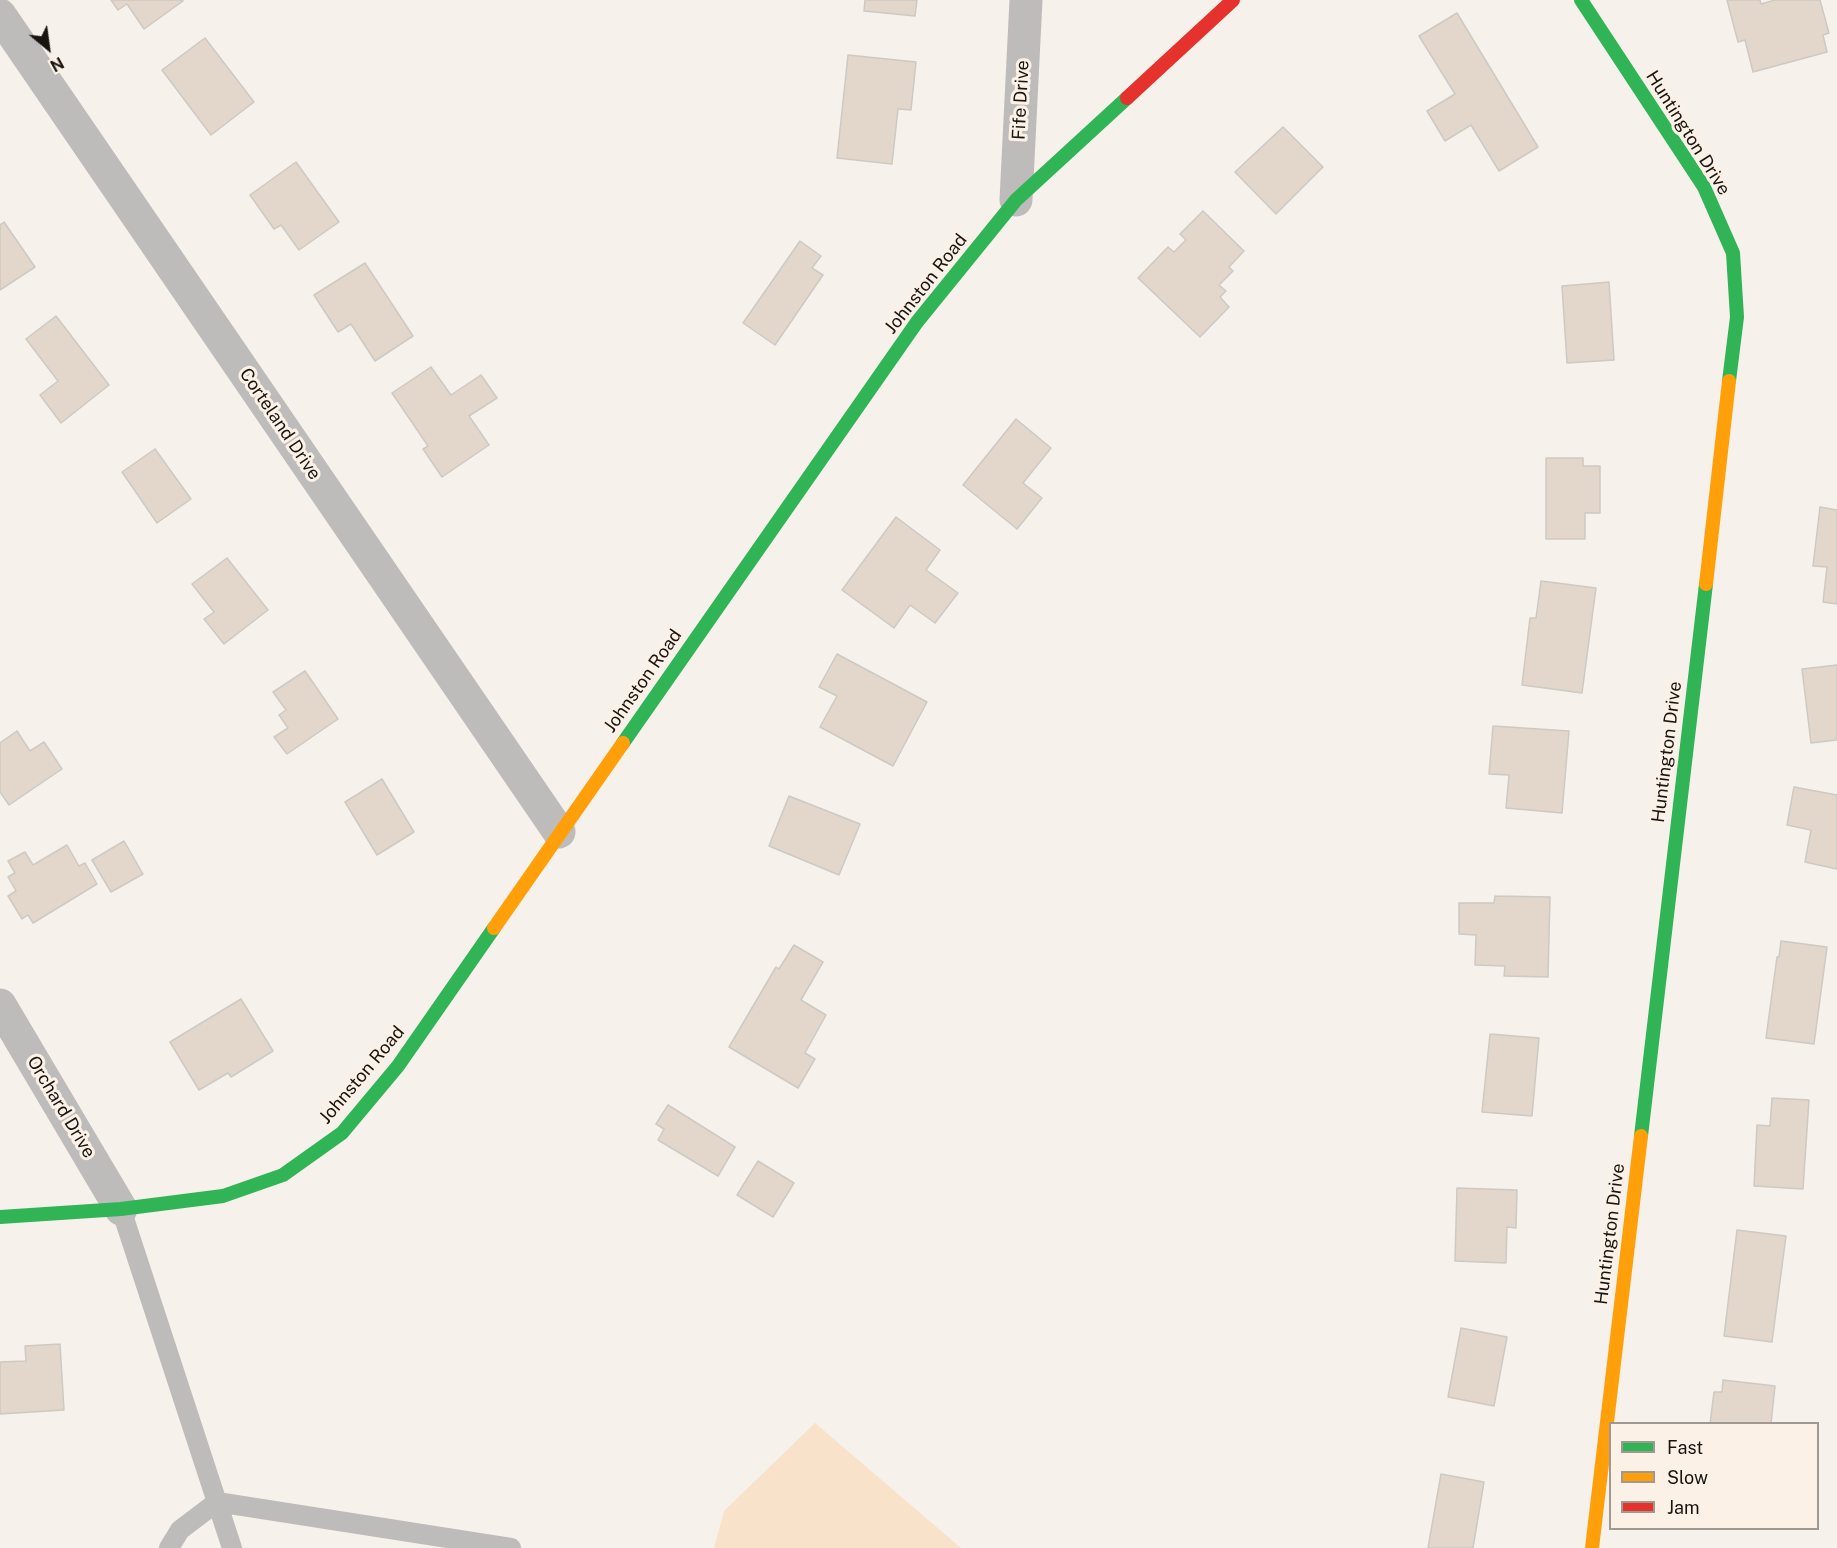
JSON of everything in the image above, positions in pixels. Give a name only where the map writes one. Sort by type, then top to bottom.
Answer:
[{"type":"street","name":"Fife Drive","points":[[1016,200],[1026,0]]},
{"type":"street","name":"Johnston Road","points":[[0,1216],[121,1209],[223,1196],[283,1175],[342,1133],[398,1066],[559,832],[917,322],[1016,200],[1233,0]]},
{"type":"street","name":"Huntington Drive","points":[[1581,0],[1704,187],[1733,253],[1737,317],[1592,1548]]},
{"type":"street","name":"Corteland Drive","points":[[0,15],[559,832]]},
{"type":"street","name":"Orchard Drive","points":[[0,1005],[121,1209]]},
{"type":"lane","points":[[121,1209],[232,1548]]},
{"type":"lane","points":[[169,1548],[180,1530],[217,1502],[481,1546],[512,1548]]},
{"type":"shaded area","points":[[815,1423],[961,1548],[714,1548],[724,1511]]},
{"type":"building","points":[[111,0],[183,1],[144,29],[127,4],[118,10]]},
{"type":"building","points":[[865,0],[917,0],[915,16],[864,11]]},
{"type":"building","points":[[1727,0],[1760,0],[1761,4],[1775,0],[1820,0],[1829,33],[1823,35],[1827,52],[1753,72],[1745,40],[1738,42]]},
{"type":"building","points":[[1457,13],[1538,147],[1499,171],[1471,125],[1445,141],[1427,111],[1455,94],[1419,36]]},
{"type":"building","points":[[205,38],[254,102],[211,135],[162,70]]},
{"type":"building","points":[[848,55],[916,62],[911,110],[898,109],[892,164],[837,158]]},
{"type":"building","points":[[1283,127],[1323,167],[1276,214],[1235,172]]},
{"type":"building","points":[[296,162],[339,222],[299,250],[281,225],[274,229],[250,195]]},
{"type":"building","points":[[1203,211],[1244,251],[1229,267],[1233,271],[1219,285],[1226,291],[1220,297],[1229,307],[1200,337],[1138,278],[1168,247],[1174,252],[1186,240],[1180,234]]},
{"type":"building","points":[[4,222],[35,267],[0,290],[0,225]]},
{"type":"building","points":[[800,241],[821,256],[812,268],[823,275],[775,345],[743,323]]},
{"type":"building","points":[[365,263],[413,336],[375,361],[351,324],[338,332],[314,295]]},
{"type":"building","points":[[1609,282],[1614,360],[1567,363],[1562,286]]},
{"type":"building","points":[[56,316],[109,385],[61,423],[40,395],[58,381],[26,339]]},
{"type":"building","points":[[431,367],[451,395],[481,375],[497,398],[469,416],[489,445],[442,477],[423,449],[428,446],[392,393]]},
{"type":"building","points":[[1016,419],[1051,448],[1023,483],[1042,498],[1017,529],[963,485]]},
{"type":"building","points":[[155,449],[191,499],[157,523],[122,472]]},
{"type":"building","points":[[1546,458],[1583,458],[1583,466],[1600,466],[1600,513],[1585,513],[1585,539],[1546,539]]},
{"type":"building","points":[[1820,507],[1837,510],[1837,604],[1823,602],[1827,567],[1813,566]]},
{"type":"building","points":[[896,517],[940,550],[926,570],[958,593],[935,623],[910,605],[894,628],[842,590]]},
{"type":"building","points":[[227,558],[268,610],[224,644],[204,619],[214,612],[192,584]]},
{"type":"building","points":[[1541,581],[1596,588],[1582,693],[1522,685],[1530,618],[1536,618]]},
{"type":"building","points":[[837,654],[927,702],[893,766],[820,727],[837,696],[819,687]]},
{"type":"building","points":[[1837,665],[1837,740],[1811,743],[1802,669]]},
{"type":"building","points":[[305,671],[338,719],[287,754],[274,737],[288,728],[279,715],[286,710],[273,692]]},
{"type":"building","points":[[1493,726],[1569,731],[1562,813],[1506,808],[1509,775],[1489,774]]},
{"type":"building","points":[[17,731],[30,751],[44,742],[62,769],[9,805],[0,792],[0,743]]},
{"type":"building","points":[[382,779],[414,832],[377,855],[345,802]]},
{"type":"building","points":[[1794,787],[1837,795],[1837,869],[1805,862],[1811,830],[1787,825]]},
{"type":"building","points":[[789,796],[860,824],[839,875],[769,846]]},
{"type":"building","points":[[124,841],[143,874],[111,892],[92,860]]},
{"type":"building","points":[[67,845],[79,866],[85,863],[97,884],[33,923],[28,915],[22,919],[8,896],[16,891],[8,877],[15,873],[8,861],[25,852],[33,865]]},
{"type":"building","points":[[1495,896],[1550,897],[1548,977],[1504,976],[1505,966],[1475,965],[1476,935],[1459,934],[1459,903],[1494,903]]},
{"type":"building","points":[[1781,941],[1827,947],[1814,1044],[1766,1038]]},
{"type":"building","points":[[794,945],[823,962],[801,1000],[826,1015],[805,1053],[815,1059],[798,1088],[729,1047],[776,967],[779,969]]},
{"type":"building","points":[[241,999],[273,1051],[231,1077],[228,1073],[199,1090],[170,1042]]},
{"type":"building","points":[[1490,1034],[1539,1038],[1532,1116],[1482,1112]]},
{"type":"building","points":[[1772,1098],[1809,1100],[1803,1189],[1754,1186],[1757,1125],[1770,1126]]},
{"type":"building","points":[[668,1105],[735,1147],[718,1176],[658,1140],[664,1129],[656,1124]]},
{"type":"building","points":[[758,1161],[794,1183],[773,1217],[737,1195]]},
{"type":"building","points":[[1457,1188],[1517,1190],[1516,1228],[1507,1227],[1506,1263],[1455,1261]]},
{"type":"building","points":[[1737,1230],[1786,1236],[1772,1342],[1724,1336]]},
{"type":"building","points":[[1461,1328],[1507,1337],[1494,1406],[1448,1397]]},
{"type":"building","points":[[60,1344],[64,1410],[0,1414],[0,1362],[26,1361],[25,1346]]},
{"type":"building","points":[[1723,1380],[1775,1386],[1771,1422],[1710,1422],[1714,1392],[1722,1392]]},
{"type":"building","points":[[1441,1474],[1484,1482],[1473,1548],[1428,1548]]},
{"type":"traffic: fast","points":[[1581,0],[1704,187],[1733,253],[1737,317],[1729,381]]},
{"type":"traffic: fast","points":[[623,743],[917,322],[1016,200],[1127,98]]},
{"type":"traffic: fast","points":[[1641,1136],[1706,584]]},
{"type":"traffic: fast","points":[[0,1217],[121,1209],[223,1196],[283,1175],[342,1133],[398,1066],[494,928]]},
{"type":"traffic: slow","points":[[1706,584],[1729,381]]},
{"type":"traffic: slow","points":[[494,928],[623,743]]},
{"type":"traffic: slow","points":[[1592,1548],[1641,1136]]},
{"type":"traffic: jam","points":[[1127,98],[1233,0]]}]
